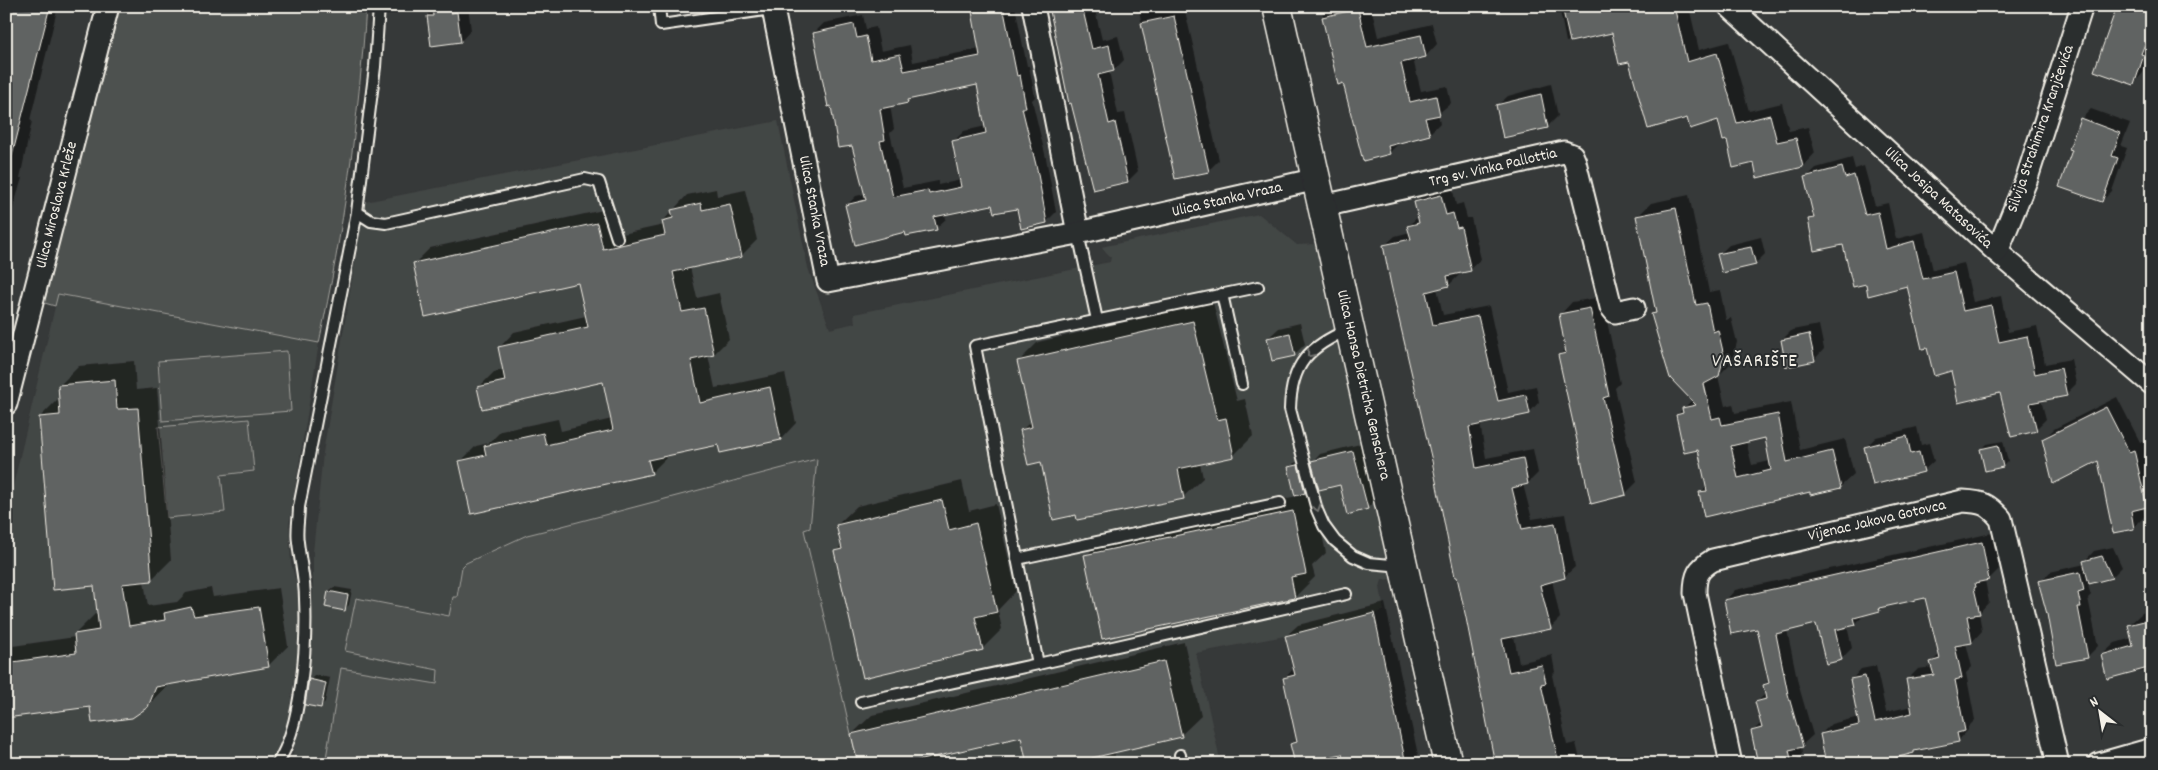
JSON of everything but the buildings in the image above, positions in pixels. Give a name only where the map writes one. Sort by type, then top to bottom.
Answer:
[{"type":"main road","name":"Ulica Hansa Dietricha Genschera","points":[[1277,6],[1448,764]]},
{"type":"street","name":"Ulica Miroslava Krleže","points":[[6,404],[108,6]]},
{"type":"street","points":[[1033,6],[1078,233]]},
{"type":"street","name":"Ulica Josipa Matasovića","points":[[1729,6],[1997,252],[2152,384]]},
{"type":"street","name":"Silvija Strahimira Kranjčevića","points":[[1997,252],[2028,178],[2082,6]]},
{"type":"street","name":"Ulica Stanka Vraza","points":[[780,8],[828,281],[1078,233],[1316,180]]},
{"type":"street","name":"Trg sv. Vinka Pallottia","points":[[1323,206],[1564,152],[1572,155],[1575,162],[1611,307],[1615,312],[1634,308]]},
{"type":"street","name":"Vijenac Jakova Gotovca","points":[[1731,764],[1695,593],[1695,578],[1700,568],[1714,560],[1963,501],[1978,502],[1990,506],[2000,519],[2058,764]]},
{"type":"street","points":[[2099,764],[2152,749]]},
{"type":"lane","points":[[277,764],[292,734],[304,648],[306,598],[297,539],[299,507],[358,212],[375,66],[379,6]]},
{"type":"lane","points":[[659,6],[661,25],[780,8]]},
{"type":"lane","points":[[358,212],[371,221],[386,223],[585,178],[599,182],[617,238]]},
{"type":"lane","points":[[1078,233],[1097,320]]},
{"type":"lane","points":[[1038,664],[975,346],[1258,287]]},
{"type":"lane","points":[[1222,294],[1242,384]]},
{"type":"lane","points":[[1350,329],[1326,339],[1306,358],[1294,374],[1290,409],[1317,510],[1324,526],[1335,541],[1353,556],[1369,563],[1404,566]]},
{"type":"lane","points":[[1017,559],[1280,503]]},
{"type":"lane","points":[[861,702],[1346,594]]},
{"type":"shaded area","points":[[117,6],[366,6],[359,91],[349,175],[319,343],[58,294],[55,306],[41,302]]},
{"type":"shaded area","points":[[778,121],[808,268],[830,329],[855,323],[854,314],[1110,262],[1111,257],[1101,247],[1259,214],[1297,245],[1316,244],[1346,368],[1390,579],[1382,580],[1380,587],[1384,611],[1285,636],[1196,653],[1221,764],[291,764],[301,704],[321,708],[326,683],[306,679],[313,588],[313,552],[323,453],[365,202]]},
{"type":"shaded area","points":[[58,294],[319,343],[289,525],[291,563],[300,596],[298,650],[287,730],[270,764],[6,764],[6,516]]},
{"type":"shaded area","points":[[287,351],[291,411],[162,421],[158,361]]},
{"type":"shaded area","points":[[249,419],[254,471],[221,475],[225,512],[167,518],[158,427]]},
{"type":"shaded area","points":[[817,459],[810,528],[804,530],[858,764],[325,764],[341,668],[437,684],[438,670],[345,651],[356,598],[449,616],[453,597],[457,597],[462,567],[466,563],[527,535]]},
{"type":"district","name":"VAŠARIŠTE","points":[[1755,362]]}]
